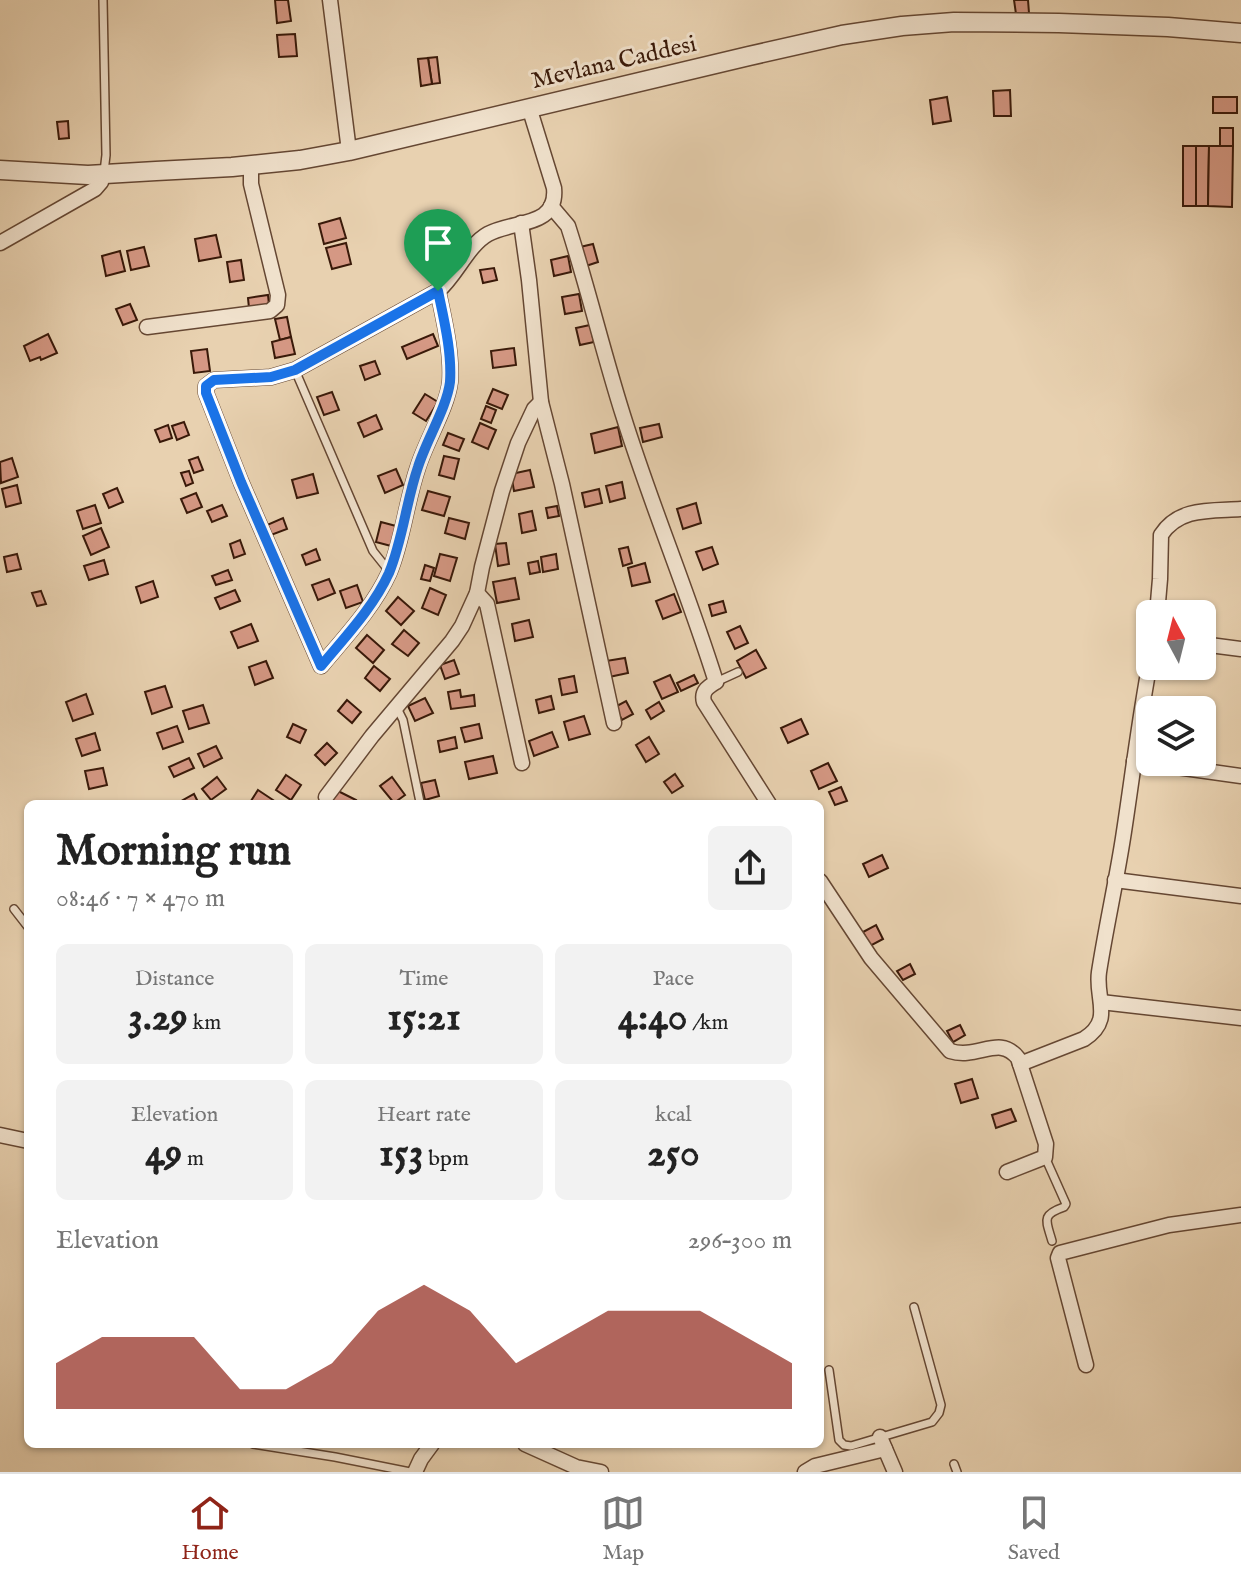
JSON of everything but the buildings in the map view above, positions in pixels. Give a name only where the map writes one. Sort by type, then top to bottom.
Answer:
[{"type":"street","points":[[330,0],[349,151]]},
{"type":"street","name":"Mevlana Caddesi","points":[[0,170],[103,174],[300,160],[827,39],[902,26],[954,22],[1059,23],[1241,33]]},
{"type":"street","points":[[438,291],[450,370],[448,393],[418,467],[389,571],[379,592],[321,666],[241,482],[205,390],[208,383],[214,380],[271,377],[295,370],[438,291],[483,236],[543,216],[554,200],[554,188],[529,107]]},
{"type":"street","points":[[147,327],[270,311],[277,305],[278,295],[251,184],[251,165]]},
{"type":"street","points":[[0,243],[95,189],[103,174]]},
{"type":"street","points":[[551,206],[568,226],[622,414],[700,630],[716,682],[705,690],[704,702],[766,800]]},
{"type":"street","points":[[521,223],[541,402],[614,723]]},
{"type":"street","points":[[326,797],[462,626],[477,593],[502,491],[518,443],[534,409],[541,402]]},
{"type":"street","points":[[1158,600],[1161,535],[1170,523],[1182,515],[1241,509]]},
{"type":"street","points":[[477,593],[487,604],[522,763]]},
{"type":"street","points":[[1216,646],[1241,649]]},
{"type":"street","points":[[1020,1064],[1089,1036],[1100,1022],[1102,1009],[1098,979],[1147,680]]},
{"type":"street","points":[[1134,761],[1241,776]]},
{"type":"street","points":[[1115,880],[1241,896]]},
{"type":"street","points":[[824,887],[871,958],[950,1051],[972,1054],[999,1046],[1010,1049],[1018,1058],[1047,1152],[1045,1157],[1007,1172]]},
{"type":"street","points":[[1101,1002],[1241,1018]]},
{"type":"street","points":[[0,1135],[24,1140]]},
{"type":"street","points":[[1086,1365],[1058,1258],[1060,1253],[1169,1225],[1241,1215]]},
{"type":"street","points":[[805,1472],[883,1443],[895,1472]]},
{"type":"street","points":[[413,1472],[429,1448]]},
{"type":"street","points":[[533,1448],[575,1469],[601,1472]]},
{"type":"lane","points":[[103,0],[106,155],[103,174]]},
{"type":"lane","points":[[295,370],[373,551],[389,571]]},
{"type":"lane","points":[[716,682],[738,672]]},
{"type":"lane","points":[[397,708],[403,720],[420,800]]},
{"type":"lane","points":[[14,909],[24,922]]},
{"type":"lane","points":[[1045,1157],[1066,1204],[1049,1215],[1047,1224],[1052,1241]]},
{"type":"lane","points":[[829,1370],[841,1443],[851,1446],[883,1443],[932,1422],[941,1409],[940,1401],[914,1307]]},
{"type":"lane","points":[[278,1448],[413,1472]]},
{"type":"route","points":[[438,291],[450,370],[448,393],[418,467],[389,571],[379,592],[321,666],[241,482],[206,386],[214,380],[271,377],[295,370],[438,291]]}]
